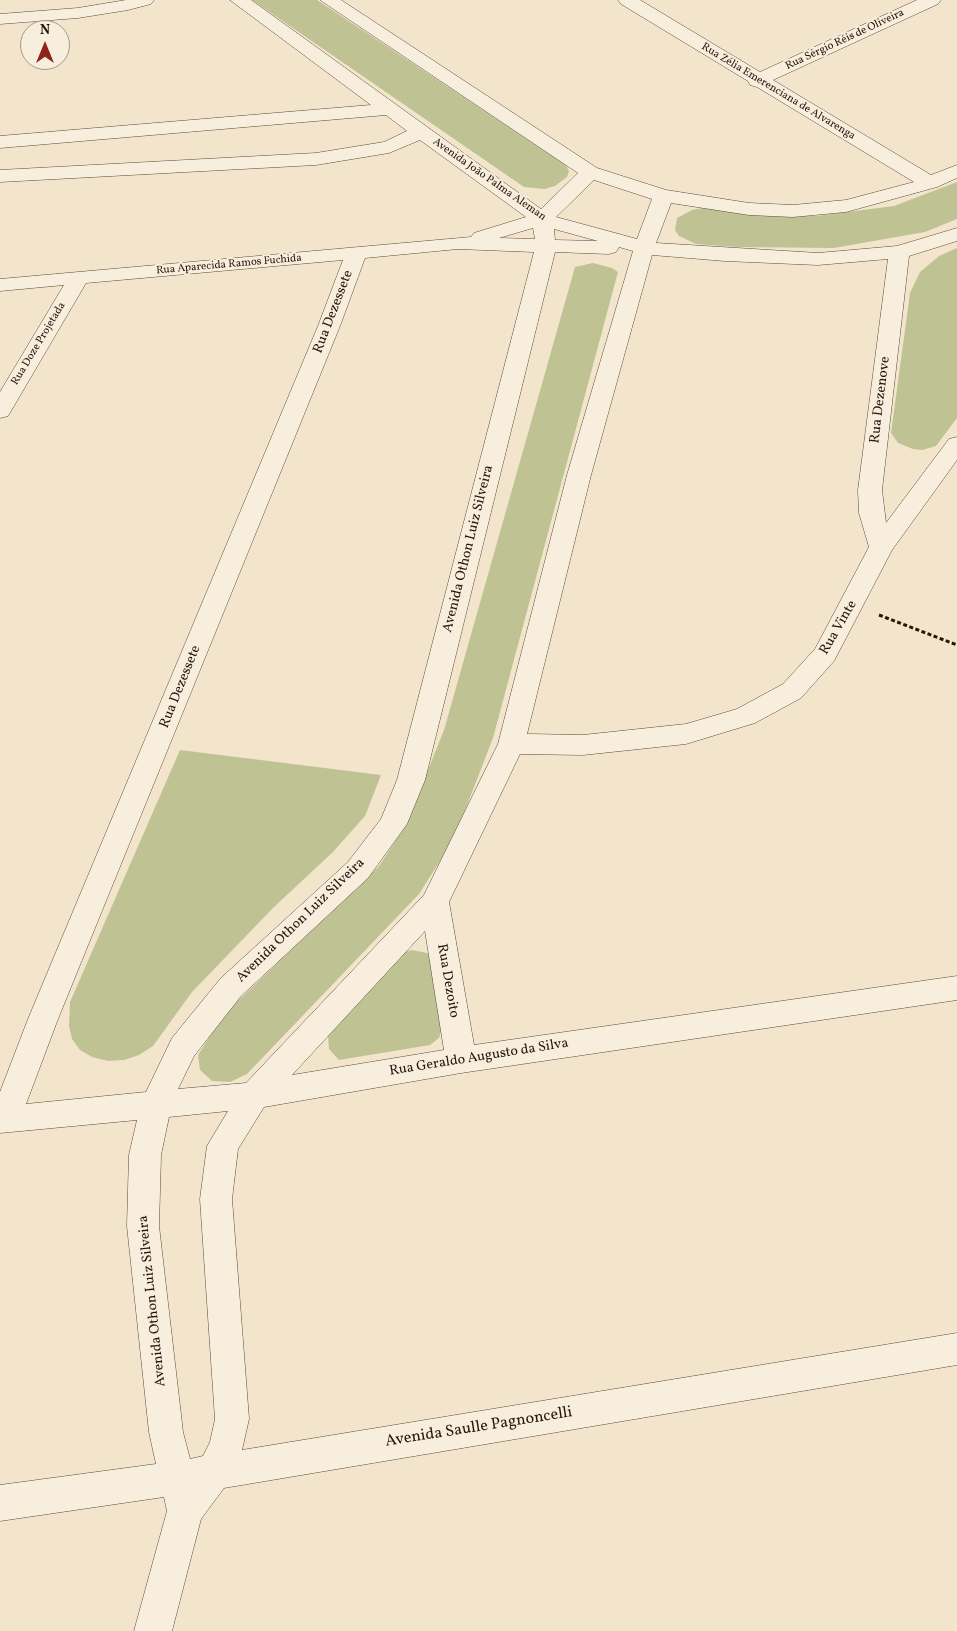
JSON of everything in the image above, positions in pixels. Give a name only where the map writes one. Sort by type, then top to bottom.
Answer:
[{"type":"street","points":[[0,19],[78,13],[128,5],[145,0]]},
{"type":"street","name":"Avenida João Palma Aleman","points":[[239,0],[387,109],[542,219],[644,248],[725,255],[818,259],[899,252],[957,234]]},
{"type":"street","points":[[329,0],[590,172],[663,196],[749,210],[792,211],[846,206],[930,183],[957,171]]},
{"type":"street","name":"Rua Zélia Emerenciana de Alvarenga","points":[[627,0],[757,81],[930,183]]},
{"type":"street","name":"Rua Sérgio Réis de Oliveira","points":[[757,81],[932,0]]},
{"type":"street","points":[[0,176],[313,138],[387,109]]},
{"type":"street","points":[[0,142],[313,138],[389,147],[420,132]]},
{"type":"street","points":[[542,219],[590,172]]},
{"type":"street","name":"Avenida Othon Luiz Silveira","points":[[181,1494],[215,1470],[227,1444],[232,1419],[216,1199],[223,1146],[254,1095],[435,902],[511,744],[579,475],[644,248],[663,196]]},
{"type":"street","name":"Rua Aparecida Ramos Fuchida","points":[[458,243],[542,219]]},
{"type":"street","name":"Avenida Othon Luiz Silveira","points":[[154,1631],[181,1494],[166,1432],[143,1226],[145,1155],[156,1103],[183,1047],[231,987],[358,870],[394,824],[410,780],[546,247],[542,219]]},
{"type":"street","name":"Rua Aparecida Ramos Fuchida","points":[[0,285],[356,254],[458,243],[546,247],[644,248]]},
{"type":"street","name":"Rua Dezenove","points":[[881,547],[871,513],[870,490],[899,252]]},
{"type":"street","name":"Rua Dezessete","points":[[3,1120],[330,326],[356,254]]},
{"type":"street","name":"Rua Doze Projetada","points":[[0,411],[79,278]]},
{"type":"street","name":"Rua Vinte","points":[[511,744],[583,745],[686,734],[746,716],[792,691],[825,655],[853,605],[881,547],[957,444]]},
{"type":"street","name":"Rua Dezoito","points":[[435,902],[460,1060]]},
{"type":"street","name":"Rua Geraldo Augusto da Silva","points":[[3,1120],[156,1103],[254,1095],[460,1060],[957,988]]},
{"type":"street","name":"Avenida Saulle Pagnoncelli","points":[[215,1470],[957,1349]]},
{"type":"street","points":[[0,1503],[181,1494]]},
{"type":"path","points":[[853,605],[957,645]]},
{"type":"green space","points":[[252,0],[317,0],[566,165],[569,171],[567,177],[555,186],[545,189],[524,187]]},
{"type":"green space","points":[[957,182],[957,219],[925,232],[834,248],[737,247],[696,244],[679,236],[675,230],[677,218],[692,210],[702,208],[816,216],[894,206]]},
{"type":"green space","points":[[957,248],[957,418],[936,446],[922,450],[913,449],[898,443],[891,433],[910,293],[920,272],[939,256]]},
{"type":"green space","points":[[593,263],[612,268],[618,272],[493,738],[454,839],[419,894],[247,1074],[230,1082],[212,1081],[200,1070],[198,1055],[224,1014],[379,866],[406,825],[444,730],[575,267]]},
{"type":"green space","points":[[180,750],[381,775],[365,816],[333,852],[274,907],[192,992],[153,1046],[139,1055],[124,1060],[108,1061],[92,1057],[80,1050],[72,1039],[69,1026],[70,1002]]},
{"type":"green space","points":[[412,950],[427,953],[433,957],[442,1028],[439,1038],[430,1045],[339,1060],[329,1049],[328,1036],[404,952]]}]
